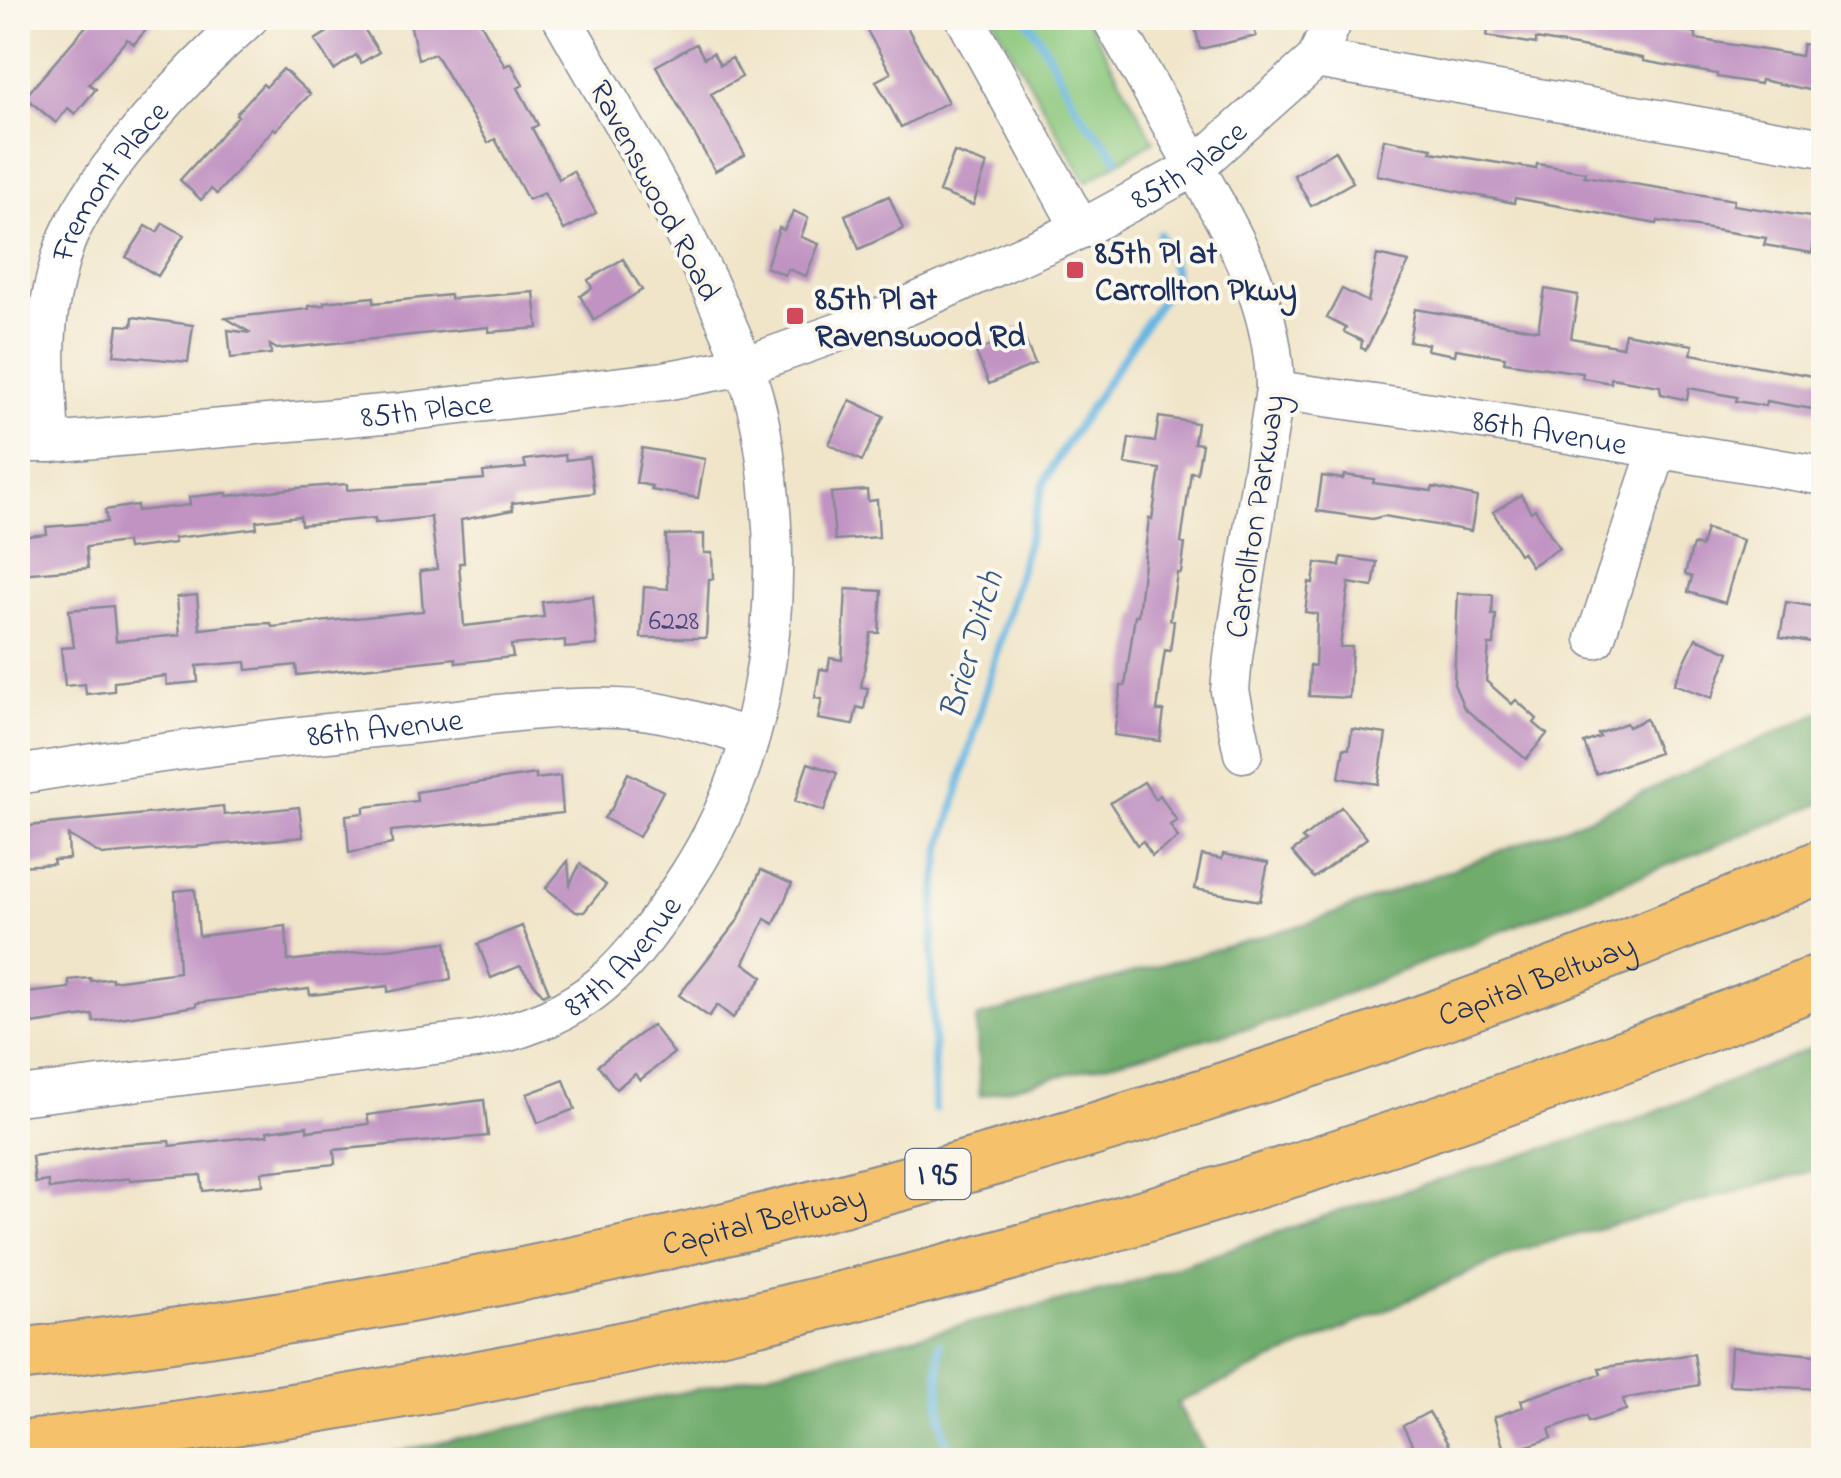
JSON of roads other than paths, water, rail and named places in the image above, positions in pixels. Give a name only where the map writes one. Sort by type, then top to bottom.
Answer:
[{"type":"highway","name":"Capital Beltway","points":[[18,1355],[293,1315],[498,1278],[728,1228],[949,1171],[1314,1060],[1656,935],[1824,865]]},
{"type":"highway","points":[[18,1448],[309,1408],[520,1370],[754,1318],[972,1263],[1346,1152],[1568,1077],[1824,979]]},
{"type":"street","name":"Fremont Place","points":[[34,443],[52,292],[68,239],[86,204],[127,149],[224,40],[249,18]]},
{"type":"street","name":"Ravenswood Road","points":[[562,18],[704,276],[744,366]]},
{"type":"street","points":[[965,18],[1081,230]]},
{"type":"street","name":"Carrollton Parkway","points":[[1112,18],[1238,241],[1256,281],[1275,362],[1275,390],[1230,692],[1243,753]]},
{"type":"street","points":[[1334,18],[1316,59],[1824,148]]},
{"type":"street","name":"85th Place","points":[[34,443],[394,413],[664,381],[744,366],[887,316],[1081,230],[1195,167],[1316,59]]},
{"type":"street","name":"87th Avenue","points":[[18,1096],[476,1040],[516,1032],[556,1016],[609,980],[664,914],[727,806],[750,738],[769,662],[776,568],[766,454],[744,366]]},
{"type":"street","name":"86th Avenue","points":[[1275,390],[1824,476]]},
{"type":"street","points":[[1595,639],[1658,449]]},
{"type":"street","name":"86th Avenue","points":[[18,775],[121,757],[246,742],[561,710],[616,708],[660,712],[750,738]]},
{"type":"waterway","name":"Brier Ditch","points":[[1026,18],[1079,110],[1117,159]]},
{"type":"waterway","name":"Brier Ditch","points":[[935,1109],[933,948],[941,852],[1044,483],[1173,282],[1174,270],[1159,234]]},
{"type":"waterway","name":"Brier Ditch","points":[[939,1344],[942,1418],[952,1460]]},
{"type":"place","name":"85th Pl at Carrollton Pkwy","points":[[1075,270]]},
{"type":"place","name":"85th Pl at Ravenswood Rd","points":[[795,316]]}]
